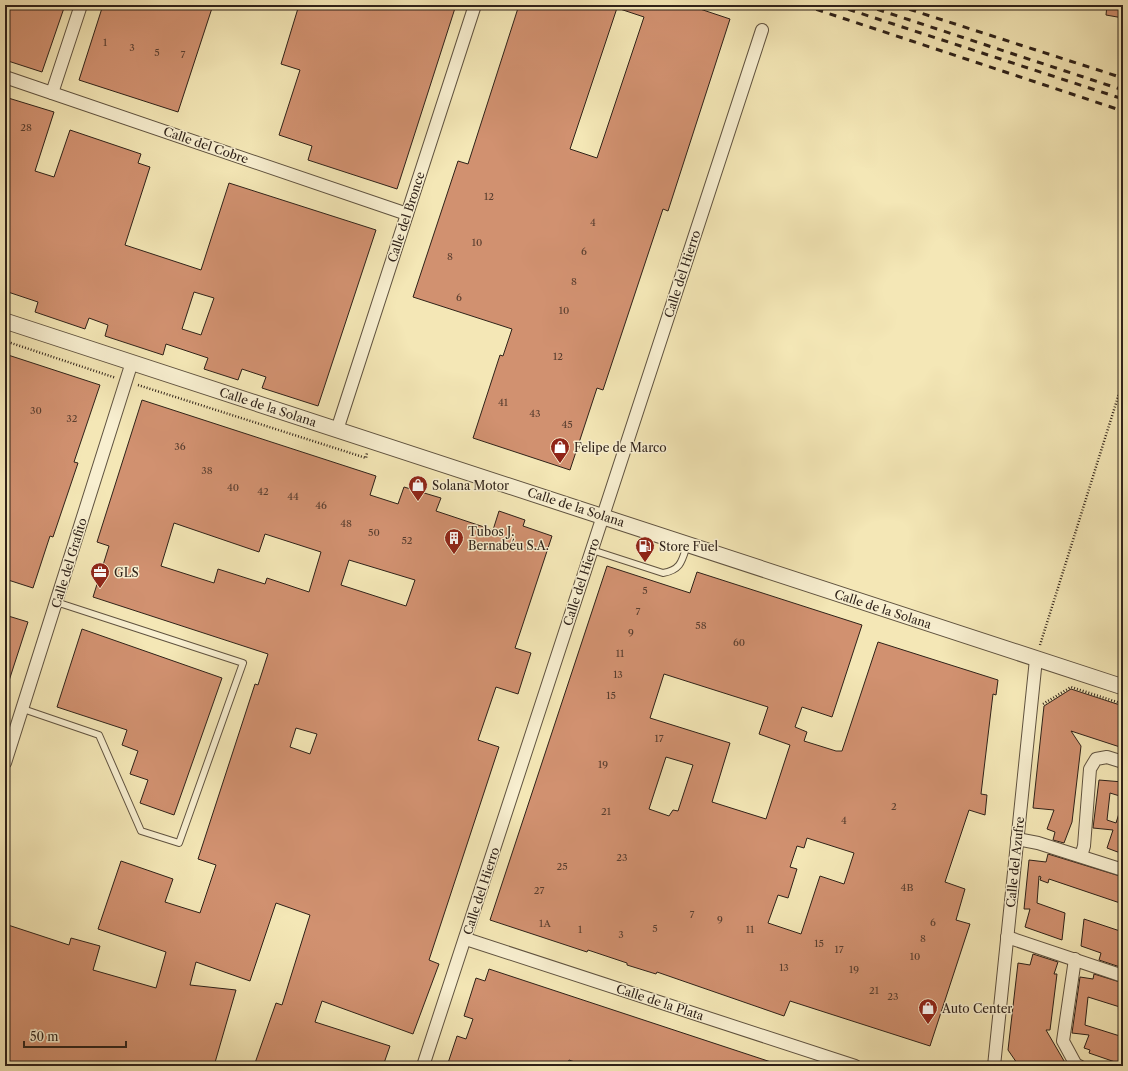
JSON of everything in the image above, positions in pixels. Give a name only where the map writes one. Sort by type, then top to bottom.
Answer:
[{"type":"street","points":[[52,92],[81,5]]},
{"type":"street","name":"Calle del Bronce","points":[[337,430],[475,5]]},
{"type":"street","name":"Calle del Hierro","points":[[423,1066],[466,939],[762,30]]},
{"type":"street","name":"Calle del Cobre","points":[[5,78],[52,92],[407,214]]},
{"type":"street","name":"Calle de la Solana","points":[[5,321],[1123,687]]},
{"type":"street","name":"Calle del Grafito","points":[[5,763],[11,729],[23,709],[132,362]]},
{"type":"street","name":"Calle del Azufre","points":[[994,1066],[1036,659]]},
{"type":"street","points":[[1081,856],[1084,846],[1090,769],[1096,759],[1107,757],[1123,762]]},
{"type":"street","points":[[1017,839],[1081,856],[1123,870]]},
{"type":"street","points":[[1007,937],[1123,976]]},
{"type":"street","name":"Calle de la Plata","points":[[466,939],[854,1066]]},
{"type":"street","points":[[1075,959],[1063,1041],[1076,1064],[1079,1066]]},
{"type":"lane","points":[[592,550],[663,573],[674,571],[680,565],[688,544]]},
{"type":"lane","points":[[23,709],[99,735],[141,830],[178,843],[243,664],[56,602]]},
{"type":"path","points":[[5,341],[366,458],[371,441]]},
{"type":"path","points":[[1036,659],[1123,382]]},
{"type":"path","points":[[1031,705],[1040,706],[1071,687],[1123,704]]},
{"type":"building","points":[[5,5],[65,5],[42,72],[5,60]]},
{"type":"building","points":[[103,5],[213,5],[178,112],[79,80]]},
{"type":"building","points":[[299,5],[456,5],[397,189],[308,160],[312,146],[279,135],[300,70],[281,64]]},
{"type":"building","points":[[519,5],[688,5],[730,19],[668,211],[663,209],[603,390],[597,388],[570,470],[473,438],[500,355],[503,356],[512,329],[413,297],[458,161],[468,164]],"holes":[[[617,8],[644,17],[597,158],[570,149]]]},
{"type":"building","points":[[1107,5],[1123,5],[1123,18],[1106,15]]},
{"type":"building","points":[[5,97],[54,112],[35,171],[54,177],[70,130],[141,154],[138,163],[150,167],[125,245],[201,270],[229,183],[376,230],[318,406],[262,388],[266,377],[242,369],[238,380],[204,369],[208,358],[166,344],[163,355],[105,336],[108,325],[89,318],[85,329],[35,312],[38,302],[5,291]],"holes":[[[194,292],[214,298],[201,335],[182,329]]]},
{"type":"building","points":[[5,354],[100,385],[74,462],[78,463],[53,537],[50,536],[33,588],[5,579]]},
{"type":"building","points":[[142,400],[376,476],[370,495],[398,504],[404,487],[441,498],[436,511],[493,530],[499,511],[525,520],[523,526],[552,536],[515,648],[531,653],[518,694],[496,687],[478,740],[499,747],[429,960],[439,964],[413,1034],[322,1001],[315,1022],[390,1046],[383,1066],[254,1066],[276,1003],[282,1005],[310,915],[276,903],[250,981],[196,962],[190,985],[236,990],[214,1066],[5,1066],[5,924],[69,945],[71,938],[100,946],[93,970],[156,988],[166,952],[98,929],[121,861],[173,879],[165,902],[200,913],[216,865],[198,859],[255,684],[258,685],[268,654],[93,597],[109,546],[97,542]],"holes":[[[174,523],[259,552],[265,534],[321,552],[309,592],[267,578],[265,584],[218,569],[214,583],[161,566]],[[349,560],[415,580],[406,606],[341,585]],[[296,728],[317,734],[310,754],[290,747]]]},
{"type":"building","points":[[607,566],[690,593],[697,572],[862,625],[832,717],[802,707],[795,727],[807,732],[804,741],[836,751],[842,751],[878,642],[998,680],[996,695],[993,694],[981,794],[987,795],[985,815],[969,810],[945,882],[965,889],[956,920],[970,924],[930,1046],[790,1001],[784,1016],[657,972],[656,974],[627,965],[627,963],[588,950],[587,952],[490,920]],"holes":[[[664,674],[768,707],[759,734],[790,745],[766,819],[712,802],[730,743],[650,718]],[[666,757],[693,765],[678,811],[673,810],[669,816],[649,809]],[[807,838],[854,853],[844,884],[820,876],[801,934],[768,923],[778,895],[788,898],[797,869],[790,867],[797,846],[804,848]]]},
{"type":"building","points":[[5,615],[28,622],[7,687],[5,687]]},
{"type":"building","points":[[82,629],[222,678],[174,815],[140,803],[148,780],[130,774],[138,751],[122,745],[127,730],[57,707]]},
{"type":"building","points":[[1071,689],[1123,706],[1123,748],[1071,731],[1081,746],[1072,822],[1064,843],[1053,840],[1055,832],[1047,829],[1054,810],[1033,808],[1044,706]]},
{"type":"building","points":[[1099,780],[1123,782],[1123,797],[1110,793],[1107,820],[1116,823],[1121,807],[1123,807],[1123,854],[1107,848],[1113,830],[1093,828]]},
{"type":"building","points":[[1048,854],[1123,877],[1123,904],[1049,879],[1048,883],[1040,880],[1041,877],[1039,876],[1037,903],[1065,913],[1062,940],[1025,927],[1030,909],[1024,909],[1029,860],[1046,862]]},
{"type":"building","points":[[1084,919],[1123,932],[1123,968],[1099,960],[1101,953],[1081,946]]},
{"type":"building","points":[[1033,954],[1058,962],[1054,974],[1057,974],[1050,1030],[1046,1030],[1067,1066],[1019,1066],[1008,1050],[1018,963],[1030,965]]},
{"type":"building","points":[[489,969],[777,1064],[777,1066],[586,1066],[569,1060],[567,1066],[447,1066],[457,1036],[466,1039],[473,1019],[464,1016],[476,978],[485,981]]},
{"type":"building","points":[[1094,974],[1123,983],[1123,1008],[1088,997],[1085,1025],[1123,1037],[1123,1060],[1119,1059],[1118,1063],[1089,1053],[1090,1050],[1084,1048],[1089,1035],[1072,1033],[1080,977],[1093,979]]},
{"type":"railway","points":[[803,5],[1123,111]]},
{"type":"railway","points":[[835,5],[1123,99]]},
{"type":"railway","points":[[864,5],[1123,90]]},
{"type":"railway","points":[[896,5],[1123,78]]},
{"type":"place","name":"Felipe de Marco","points":[[560,464]]},
{"type":"place","name":"Solana Motor","points":[[418,502]]},
{"type":"place","name":"Tubos J. Bernabéu S.A.","points":[[454,555]]},
{"type":"place","name":"Store Fuel","points":[[645,563]]},
{"type":"place","name":"GLS","points":[[100,589]]},
{"type":"place","name":"Auto Center","points":[[928,1025]]}]
